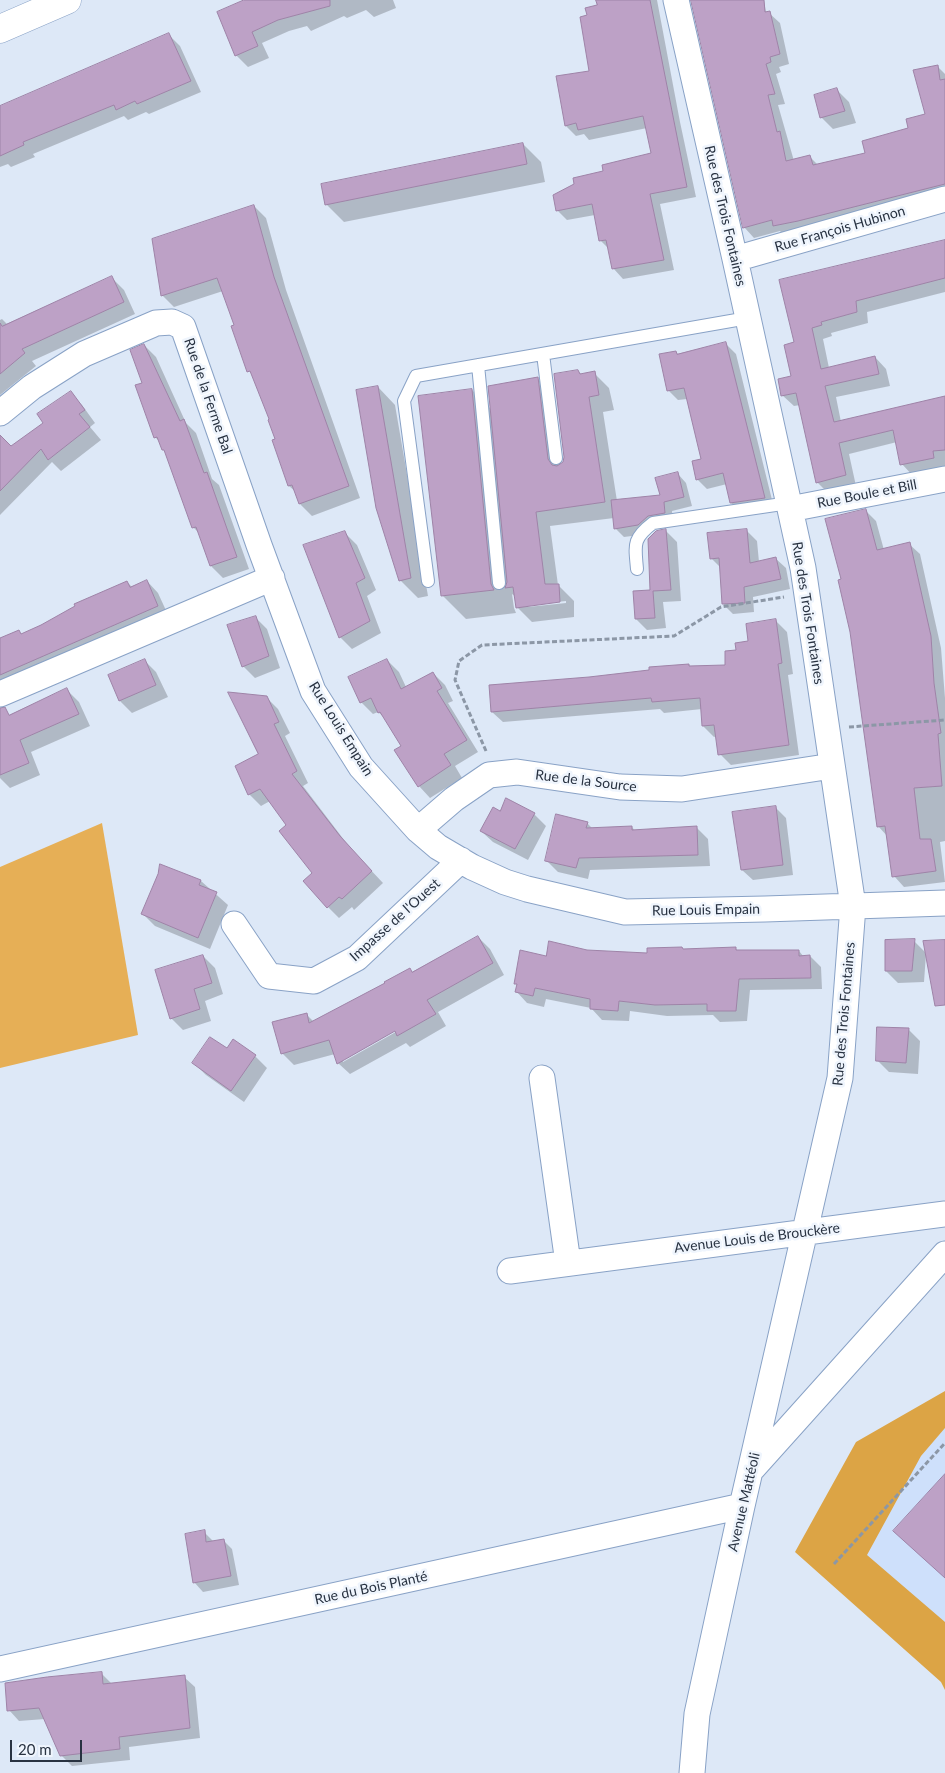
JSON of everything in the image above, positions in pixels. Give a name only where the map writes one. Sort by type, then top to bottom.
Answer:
[{"type":"main road","points":[[0,29],[67,0]]},
{"type":"street","name":"Rue des Trois Fontaines","points":[[676,0],[735,259],[807,594],[853,906],[840,1078],[806,1232]]},
{"type":"street","name":"Rue François Hubinon","points":[[735,259],[945,199]]},
{"type":"street","name":"Rue de la Ferme Bal","points":[[0,413],[32,387],[84,354],[156,323],[172,322],[183,327],[272,578]]},
{"type":"street","name":"Rue Boule et Bill","points":[[789,506],[945,479]]},
{"type":"street","points":[[0,694],[272,578]]},
{"type":"street","name":"Rue Louis Empain","points":[[272,578],[313,691],[361,767],[418,830],[438,847],[505,882],[625,912],[945,903]]},
{"type":"street","name":"Rue de la Source","points":[[418,830],[454,799],[489,776],[497,774],[517,772],[620,787],[682,789],[832,766]]},
{"type":"street","name":"Impasse de l'Ouest","points":[[234,924],[270,976],[314,981],[357,958],[461,860]]},
{"type":"street","points":[[542,1078],[568,1263]]},
{"type":"street","name":"Avenue Louis de Brouckère","points":[[510,1271],[945,1214]]},
{"type":"street","name":"Avenue Mattéoli","points":[[692,1773],[697,1714],[742,1506],[806,1232]]},
{"type":"street","points":[[752,1469],[945,1254]]},
{"type":"street","name":"Rue du Bois Planté","points":[[0,1669],[742,1506]]},
{"type":"lane","points":[[428,581],[404,401],[416,376],[748,318]]},
{"type":"lane","points":[[542,354],[556,458]]},
{"type":"lane","points":[[478,365],[499,583]]},
{"type":"lane","points":[[637,569],[635,548],[640,533],[653,524],[789,506]]},
{"type":"path","points":[[497,774],[455,680],[459,661],[482,644],[674,636],[721,607],[807,594]]},
{"type":"path","points":[[826,728],[945,720]]},
{"type":"path","points":[[834,1564],[945,1443]]},
{"type":"shaded area","points":[[102,823],[138,1035],[0,1068],[0,867]]},
{"type":"shaded area","points":[[945,1391],[945,1428],[921,1456],[867,1555],[945,1622],[945,1690],[941,1682],[795,1552],[856,1442]]},
{"type":"shaded area","points":[[945,1428],[945,1645],[837,1546]]},
{"type":"building","points":[[244,0],[330,0],[330,6],[278,20],[252,32],[258,46],[235,56],[217,12]]},
{"type":"building","points":[[596,0],[650,0],[687,187],[650,194],[664,260],[612,269],[606,240],[599,241],[592,204],[556,211],[553,195],[574,184],[573,178],[603,171],[602,165],[651,153],[643,116],[578,130],[576,123],[565,126],[556,76],[589,71],[580,17],[587,15],[585,8],[597,5]]},
{"type":"building","points":[[691,0],[764,0],[765,12],[770,11],[780,54],[770,57],[771,62],[766,64],[775,94],[768,95],[777,132],[780,131],[786,161],[810,155],[813,165],[865,153],[862,141],[908,128],[906,119],[925,114],[913,70],[938,65],[940,80],[945,79],[945,184],[798,221],[773,226],[772,220],[743,228]]},
{"type":"building","points":[[169,33],[191,81],[137,104],[135,101],[116,110],[114,105],[23,142],[24,145],[0,156],[0,106]]},
{"type":"building","points":[[837,88],[845,111],[820,118],[814,95]]},
{"type":"building","points":[[523,143],[527,164],[325,205],[321,184]]},
{"type":"building","points":[[254,205],[274,277],[349,486],[299,504],[292,485],[288,486],[272,440],[275,439],[269,419],[250,371],[247,372],[231,326],[234,325],[217,278],[161,296],[152,239]]},
{"type":"building","points":[[945,240],[945,278],[856,301],[857,312],[821,322],[822,325],[812,328],[821,369],[875,356],[879,374],[825,386],[834,422],[945,396],[945,450],[933,451],[934,458],[900,465],[893,430],[839,443],[846,475],[816,483],[796,393],[781,396],[778,379],[791,376],[784,345],[794,342],[779,280]]},
{"type":"building","points":[[112,276],[124,302],[22,349],[25,353],[0,374],[0,323],[2,326]]},
{"type":"building","points":[[726,342],[765,498],[730,503],[723,473],[696,480],[692,461],[701,459],[684,388],[667,391],[659,354],[676,351],[677,354]]},
{"type":"building","points":[[144,344],[180,421],[184,419],[204,473],[207,472],[237,557],[210,566],[196,527],[192,528],[164,450],[162,450],[157,437],[154,438],[135,385],[142,383],[130,350]]},
{"type":"building","points":[[578,370],[580,374],[595,371],[599,395],[589,397],[605,502],[536,512],[545,584],[559,584],[560,602],[516,608],[513,587],[505,588],[507,582],[488,386],[538,377],[548,459],[552,465],[557,466],[563,462],[564,457],[554,374]]},
{"type":"building","points":[[378,386],[411,578],[399,581],[376,508],[356,390]]},
{"type":"building","points":[[472,389],[491,584],[494,590],[441,596],[418,396]]},
{"type":"building","points":[[71,391],[85,410],[79,414],[90,427],[48,460],[41,449],[0,491],[0,435],[11,446],[43,423],[37,414]]},
{"type":"building","points":[[678,472],[684,497],[664,502],[665,513],[648,516],[638,525],[614,529],[611,500],[660,495],[655,478]]},
{"type":"building","points":[[866,509],[877,550],[910,542],[931,636],[934,683],[941,733],[938,734],[942,786],[914,788],[920,839],[931,839],[936,871],[892,877],[885,826],[877,827],[850,632],[838,580],[841,579],[825,519]]},
{"type":"building","points":[[666,529],[671,590],[653,591],[655,618],[635,619],[633,591],[650,590],[648,539],[656,531]]},
{"type":"building","points":[[747,529],[750,563],[776,557],[781,579],[744,587],[745,603],[722,604],[719,558],[710,559],[707,533]]},
{"type":"building","points":[[345,531],[365,578],[356,583],[370,621],[339,638],[303,545]]},
{"type":"building","points":[[147,580],[158,606],[0,675],[0,638],[19,630],[21,634],[75,606],[74,604],[127,581],[130,587]]},
{"type":"building","points":[[256,616],[269,656],[242,667],[227,625]]},
{"type":"building","points":[[776,619],[782,663],[778,664],[789,745],[718,755],[714,725],[702,726],[700,698],[652,702],[651,698],[491,712],[489,685],[589,677],[649,670],[649,667],[689,664],[689,666],[725,665],[725,651],[736,650],[735,643],[748,641],[746,624]]},
{"type":"building","points":[[145,659],[156,685],[119,701],[108,675]]},
{"type":"building","points":[[387,659],[401,689],[433,672],[442,688],[437,691],[467,740],[444,754],[451,765],[418,787],[394,750],[401,746],[380,712],[378,713],[371,698],[360,703],[348,677]]},
{"type":"building","points":[[67,688],[79,714],[20,740],[29,763],[0,775],[0,708],[5,707],[9,715]]},
{"type":"building","points":[[228,692],[267,696],[279,722],[274,724],[297,771],[292,774],[340,836],[372,871],[342,899],[339,897],[327,908],[303,881],[312,873],[279,831],[286,825],[260,789],[248,795],[235,766],[258,754]]},
{"type":"building","points":[[506,798],[535,813],[515,849],[480,831],[493,807],[500,811]]},
{"type":"building","points":[[776,806],[783,865],[741,870],[732,812]]},
{"type":"building","points":[[556,814],[588,822],[586,828],[632,826],[632,830],[697,826],[698,855],[579,858],[576,868],[545,861]]},
{"type":"building","points":[[160,864],[201,880],[199,885],[217,892],[198,938],[141,914],[158,874]]},
{"type":"building","points":[[478,936],[493,963],[427,1000],[436,1014],[397,1036],[395,1031],[337,1064],[329,1040],[281,1054],[272,1022],[307,1013],[309,1023],[410,968],[412,972]]},
{"type":"building","points":[[915,939],[912,971],[885,971],[885,940]]},
{"type":"building","points":[[945,940],[945,1005],[935,1006],[923,941]]},
{"type":"building","points":[[549,941],[587,950],[647,953],[647,948],[682,947],[683,949],[736,947],[736,950],[799,950],[799,956],[810,955],[811,978],[739,979],[736,1011],[707,1011],[707,1004],[655,1005],[619,1001],[618,1011],[590,1009],[590,999],[535,988],[533,996],[515,992],[517,984],[514,984],[520,950],[546,956]]},
{"type":"building","points":[[203,955],[212,983],[194,989],[200,1009],[170,1019],[155,970]]},
{"type":"building","points":[[877,1027],[909,1028],[906,1063],[876,1061]]},
{"type":"building","points":[[210,1037],[227,1048],[233,1039],[256,1055],[231,1091],[192,1063]]},
{"type":"building","points":[[945,1474],[945,1578],[893,1531]]},
{"type":"building","points":[[205,1530],[206,1542],[224,1539],[231,1576],[193,1583],[185,1534]]},
{"type":"building","points":[[102,1672],[103,1684],[185,1675],[190,1728],[119,1737],[120,1749],[60,1756],[39,1708],[7,1711],[5,1683]]}]
